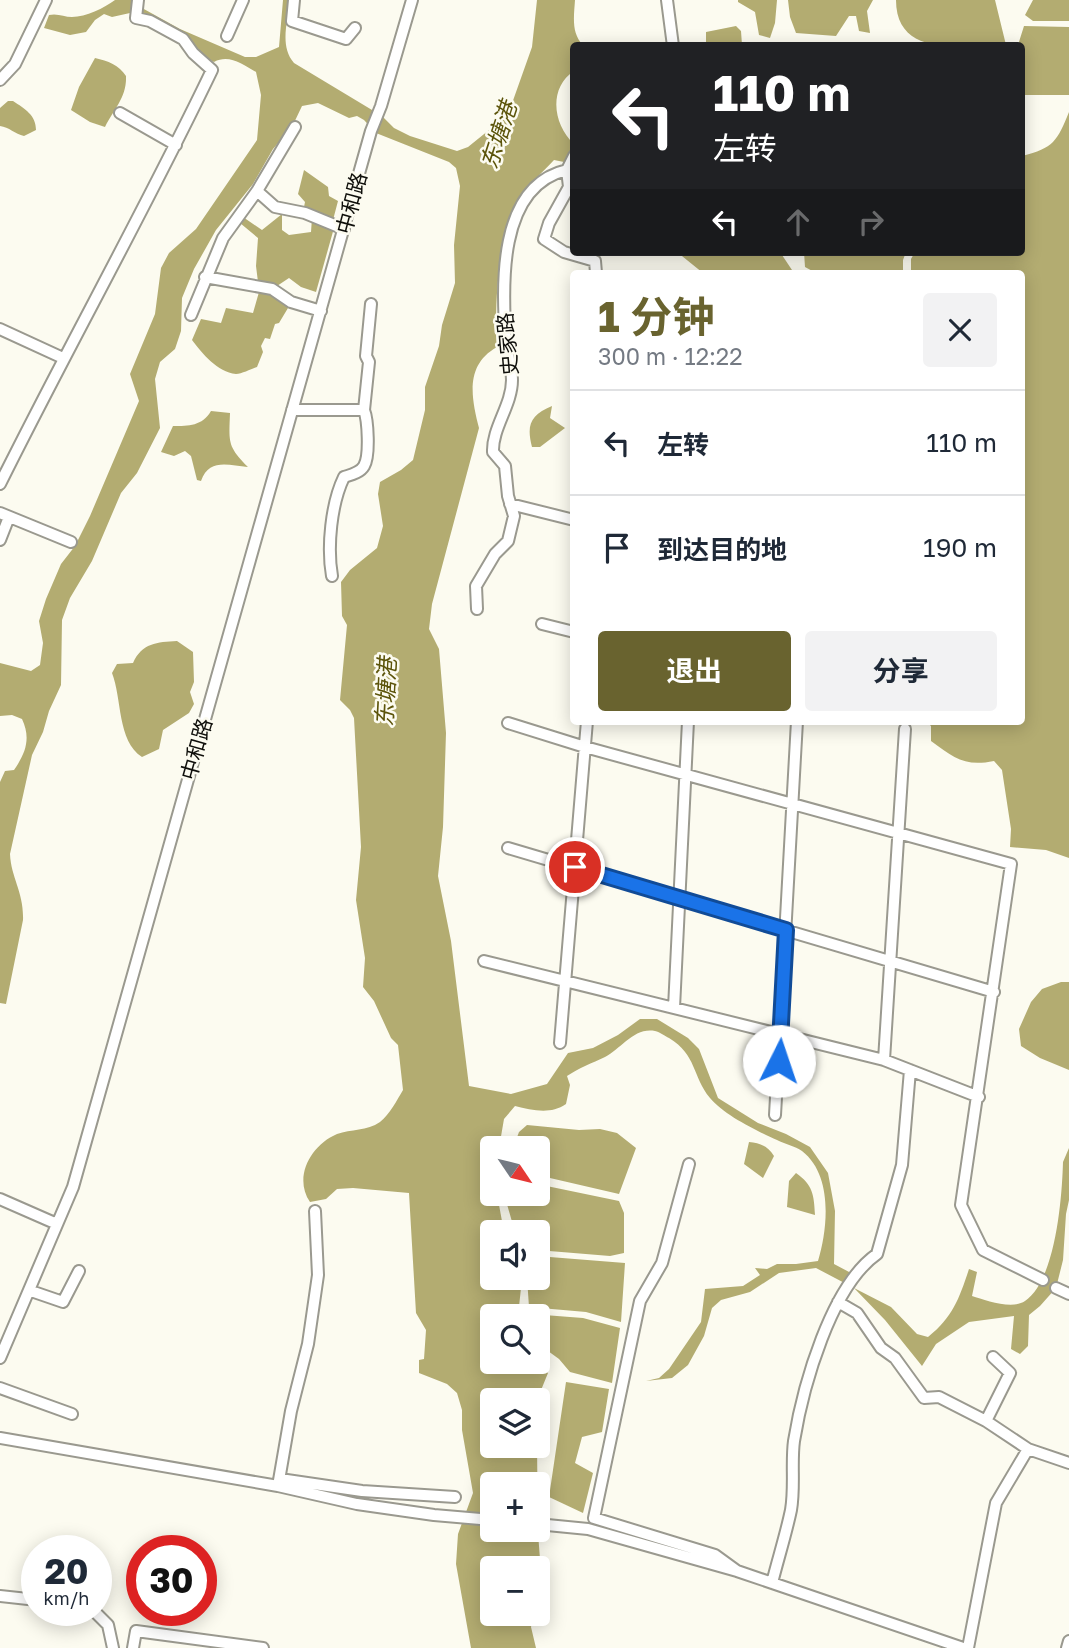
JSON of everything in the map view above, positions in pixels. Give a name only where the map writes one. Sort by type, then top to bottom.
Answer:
[{"type":"street","points":[[0,80],[15,64],[46,0]]},
{"type":"street","points":[[0,484],[63,358],[176,145],[212,70],[193,53],[183,39],[150,21],[136,18],[138,0]]},
{"type":"street","points":[[227,36],[243,0]]},
{"type":"street","points":[[294,0],[292,21],[346,39],[355,28]]},
{"type":"street","name":"中和路","points":[[0,1358],[31,1291],[76,1176],[371,131],[412,0]]},
{"type":"street","points":[[667,0],[672,42]]},
{"type":"street","points":[[120,113],[176,145]]},
{"type":"street","points":[[191,315],[223,238],[257,191],[295,127]]},
{"type":"street","points":[[570,164],[567,170],[569,187],[548,223],[544,239],[570,254]]},
{"type":"street","name":"史家路","points":[[477,609],[475,586],[495,554],[508,541],[514,516],[505,466],[495,457],[493,447],[512,381],[506,346],[505,259],[513,223],[528,195],[552,174],[567,170]]},
{"type":"street","points":[[257,191],[275,207],[305,213],[344,229]]},
{"type":"street","points":[[577,256],[594,261],[596,270]]},
{"type":"street","points":[[205,277],[272,289],[291,302],[321,311]]},
{"type":"street","points":[[332,576],[328,555],[338,488],[344,477],[364,467],[369,440],[364,410],[371,304]]},
{"type":"street","points":[[0,329],[63,358]]},
{"type":"street","points":[[292,410],[364,410]]},
{"type":"street","points":[[510,504],[570,519]]},
{"type":"street","points":[[0,540],[5,515],[71,542]]},
{"type":"street","points":[[542,624],[570,631]]},
{"type":"street","points":[[508,723],[585,747],[1011,864],[979,1097],[961,1205],[983,1250],[1043,1280]]},
{"type":"street","points":[[560,1043],[587,725]]},
{"type":"street","points":[[674,1008],[688,725]]},
{"type":"street","points":[[775,1115],[797,725]]},
{"type":"street","points":[[884,1060],[905,729]]},
{"type":"street","points":[[508,848],[993,992]]},
{"type":"street","points":[[484,961],[884,1060],[979,1097]]},
{"type":"street","points":[[772,1583],[791,1508],[794,1442],[810,1372],[842,1294],[866,1262],[877,1254],[902,1165],[910,1070]]},
{"type":"street","points":[[689,1164],[662,1263],[640,1301],[594,1518],[715,1555],[737,1571]]},
{"type":"street","points":[[0,1199],[57,1224]]},
{"type":"street","points":[[279,1482],[318,1275],[315,1211]]},
{"type":"street","points":[[31,1291],[64,1303],[79,1271]]},
{"type":"street","points":[[1056,1288],[1069,1294]]},
{"type":"street","points":[[838,1302],[857,1313],[881,1348],[895,1358],[924,1398],[939,1397],[986,1421],[1028,1449],[1069,1463]]},
{"type":"street","points":[[986,1421],[1010,1373],[993,1357]]},
{"type":"street","points":[[0,1388],[72,1414]]},
{"type":"street","points":[[0,1438],[279,1482],[455,1497]]},
{"type":"street","points":[[550,1525],[588,1529],[737,1571],[966,1648],[996,1503],[1028,1449]]},
{"type":"street","points":[[279,1482],[357,1504],[480,1519]]},
{"type":"street","points":[[0,1596],[21,1598]]},
{"type":"street","points":[[108,1626],[113,1648]]},
{"type":"street","points":[[134,1648],[136,1631],[263,1648]]},
{"type":"street","points":[[1067,1648],[1069,1642]]},
{"type":"water","name":"东塘港","points":[[115,0],[133,0],[133,3],[180,29],[245,57],[256,57],[279,47],[283,0],[290,0],[286,41],[289,56],[294,63],[382,116],[394,128],[457,151],[468,147],[510,109],[532,47],[537,0],[575,0],[575,30],[581,42],[570,42],[570,74],[560,87],[556,107],[561,127],[570,139],[570,163],[554,160],[532,183],[521,197],[507,230],[497,290],[497,347],[487,354],[475,372],[473,393],[479,428],[432,604],[429,629],[439,649],[446,733],[443,827],[438,876],[451,941],[469,1086],[511,1094],[547,1084],[568,1053],[593,1048],[640,1019],[657,1019],[688,1038],[699,1049],[718,1098],[758,1123],[810,1147],[828,1173],[835,1211],[834,1264],[851,1273],[854,1288],[816,1268],[779,1273],[750,1292],[721,1300],[712,1308],[704,1336],[688,1365],[672,1378],[646,1381],[659,1378],[669,1369],[701,1322],[705,1289],[743,1286],[760,1275],[755,1268],[767,1269],[777,1264],[818,1261],[826,1218],[823,1188],[812,1161],[802,1151],[751,1127],[716,1104],[704,1090],[685,1051],[655,1031],[634,1035],[605,1057],[567,1076],[570,1085],[566,1104],[554,1110],[541,1111],[515,1106],[504,1119],[501,1136],[480,1136],[480,1206],[499,1206],[502,1220],[480,1220],[480,1290],[521,1290],[519,1304],[480,1304],[480,1374],[548,1374],[542,1388],[480,1388],[480,1458],[537,1458],[537,1472],[480,1472],[480,1542],[539,1542],[540,1556],[480,1556],[480,1626],[531,1626],[536,1648],[471,1648],[456,1564],[458,1534],[473,1493],[462,1430],[462,1410],[457,1393],[447,1384],[419,1373],[419,1360],[424,1359],[426,1330],[416,1313],[409,1193],[337,1189],[326,1199],[310,1202],[303,1182],[307,1163],[319,1146],[337,1134],[370,1127],[380,1122],[403,1090],[398,1045],[391,1038],[374,1001],[363,987],[365,958],[356,900],[361,847],[354,718],[340,700],[347,625],[342,616],[341,582],[350,570],[377,548],[383,526],[378,494],[380,482],[413,460],[425,410],[425,387],[455,283],[454,245],[460,186],[456,168],[449,162],[376,133],[357,116],[349,118],[318,103],[302,106],[292,127],[273,149],[253,184],[216,230],[194,269],[182,298],[181,331],[175,349],[160,362],[155,379],[160,428],[137,473],[121,493],[92,561],[70,598],[62,620],[61,685],[32,755],[10,854],[22,901],[23,920],[6,1004],[0,1003],[0,782],[5,771],[14,770],[18,764],[27,739],[22,719],[12,715],[0,716],[0,663],[31,671],[40,665],[43,643],[39,621],[46,599],[61,564],[75,546],[90,516],[139,401],[130,374],[155,314],[161,268],[169,253],[196,229],[257,140],[261,95],[256,72],[230,60],[214,62],[198,53],[190,39],[130,13],[112,17],[104,14],[95,20],[86,32],[70,35],[44,28],[49,15],[83,15],[95,12]]},
{"type":"water","points":[[738,0],[777,0],[775,23],[770,38],[759,35],[755,12]]},
{"type":"water","points":[[788,0],[873,0],[867,11],[870,33],[859,31],[856,16],[849,16],[836,36],[796,33]]},
{"type":"water","points":[[896,0],[995,0],[1005,42],[926,42],[907,32],[899,19]]},
{"type":"water","points":[[1033,0],[1069,0],[1069,21],[1033,21],[1025,15]]},
{"type":"water","points":[[736,26],[741,31],[742,42],[706,42],[706,32]]},
{"type":"water","points":[[1024,26],[1069,27],[1069,95],[1025,95],[1025,42],[1019,42]]},
{"type":"water","points":[[95,58],[113,64],[126,76],[122,97],[105,127],[90,122],[71,110],[79,87]]},
{"type":"water","points":[[8,101],[13,101],[29,113],[36,130],[24,136],[0,126],[0,108]]},
{"type":"water","points":[[1069,112],[1069,858],[1046,850],[1010,847],[1011,829],[1002,770],[994,761],[975,763],[960,760],[931,741],[930,725],[1025,725],[1025,270],[911,270],[913,256],[1025,256],[1025,155],[1048,146],[1061,130]]},
{"type":"water","points":[[304,170],[328,187],[329,196],[338,201],[333,220],[304,207],[305,202],[298,194]]},
{"type":"water","points":[[282,214],[282,230],[289,235],[311,232],[312,218],[334,228],[316,292],[301,287],[289,278],[277,286],[258,282],[258,238],[240,223],[243,217],[262,230]]},
{"type":"water","points":[[682,256],[783,256],[792,270],[699,270]]},
{"type":"water","points":[[804,256],[904,256],[903,270],[810,270],[805,267]]},
{"type":"water","points":[[259,292],[277,295],[288,308],[279,323],[275,324],[270,339],[265,338],[257,367],[238,374],[229,373],[211,362],[192,340],[201,319],[221,323],[226,308],[253,313]]},
{"type":"water","points":[[552,406],[550,418],[565,428],[540,447],[532,447],[532,421],[539,413]]},
{"type":"water","points":[[211,411],[230,413],[231,443],[236,454],[248,467],[226,464],[214,466],[204,474],[201,481],[197,480],[191,456],[185,451],[174,456],[161,452],[173,426],[199,422]]},
{"type":"water","points":[[177,641],[193,652],[194,682],[190,692],[194,704],[189,713],[163,730],[159,749],[142,757],[128,741],[124,730],[112,673],[117,664],[133,663],[141,651],[151,645]]},
{"type":"water","points":[[1069,982],[1069,1070],[1040,1058],[1021,1046],[1019,1029],[1031,1002],[1042,989]]},
{"type":"water","points":[[527,1125],[579,1130],[600,1129],[617,1133],[636,1148],[619,1194],[550,1178],[550,1136],[518,1136]]},
{"type":"water","points":[[749,1142],[763,1146],[774,1156],[763,1178],[744,1164]]},
{"type":"water","points":[[1069,1148],[1069,1200],[1063,1260],[1056,1288],[1029,1315],[1028,1346],[1020,1354],[1011,1349],[1014,1316],[969,1322],[936,1344],[922,1366],[885,1320],[854,1288],[891,1307],[917,1334],[928,1337],[944,1322],[954,1307],[969,1269],[977,1272],[972,1296],[1013,1305],[1025,1301],[1044,1275],[1050,1257],[1059,1216],[1063,1162]]},
{"type":"water","points":[[796,1173],[812,1191],[815,1215],[787,1207],[789,1181]]},
{"type":"water","points":[[550,1187],[619,1201],[624,1213],[624,1253],[610,1256],[550,1251],[550,1220],[512,1220],[507,1206],[550,1206]]},
{"type":"water","points":[[550,1257],[625,1263],[621,1322],[586,1312],[550,1309],[550,1304],[529,1304],[528,1290],[550,1290]]},
{"type":"water","points":[[550,1315],[583,1318],[620,1328],[612,1383],[570,1372],[550,1352]]},
{"type":"water","points":[[566,1382],[609,1389],[602,1432],[582,1437],[575,1463],[593,1473],[583,1513],[550,1497]]},
{"type":"route","points":[[575,867],[786,930],[779,1061]]}]
